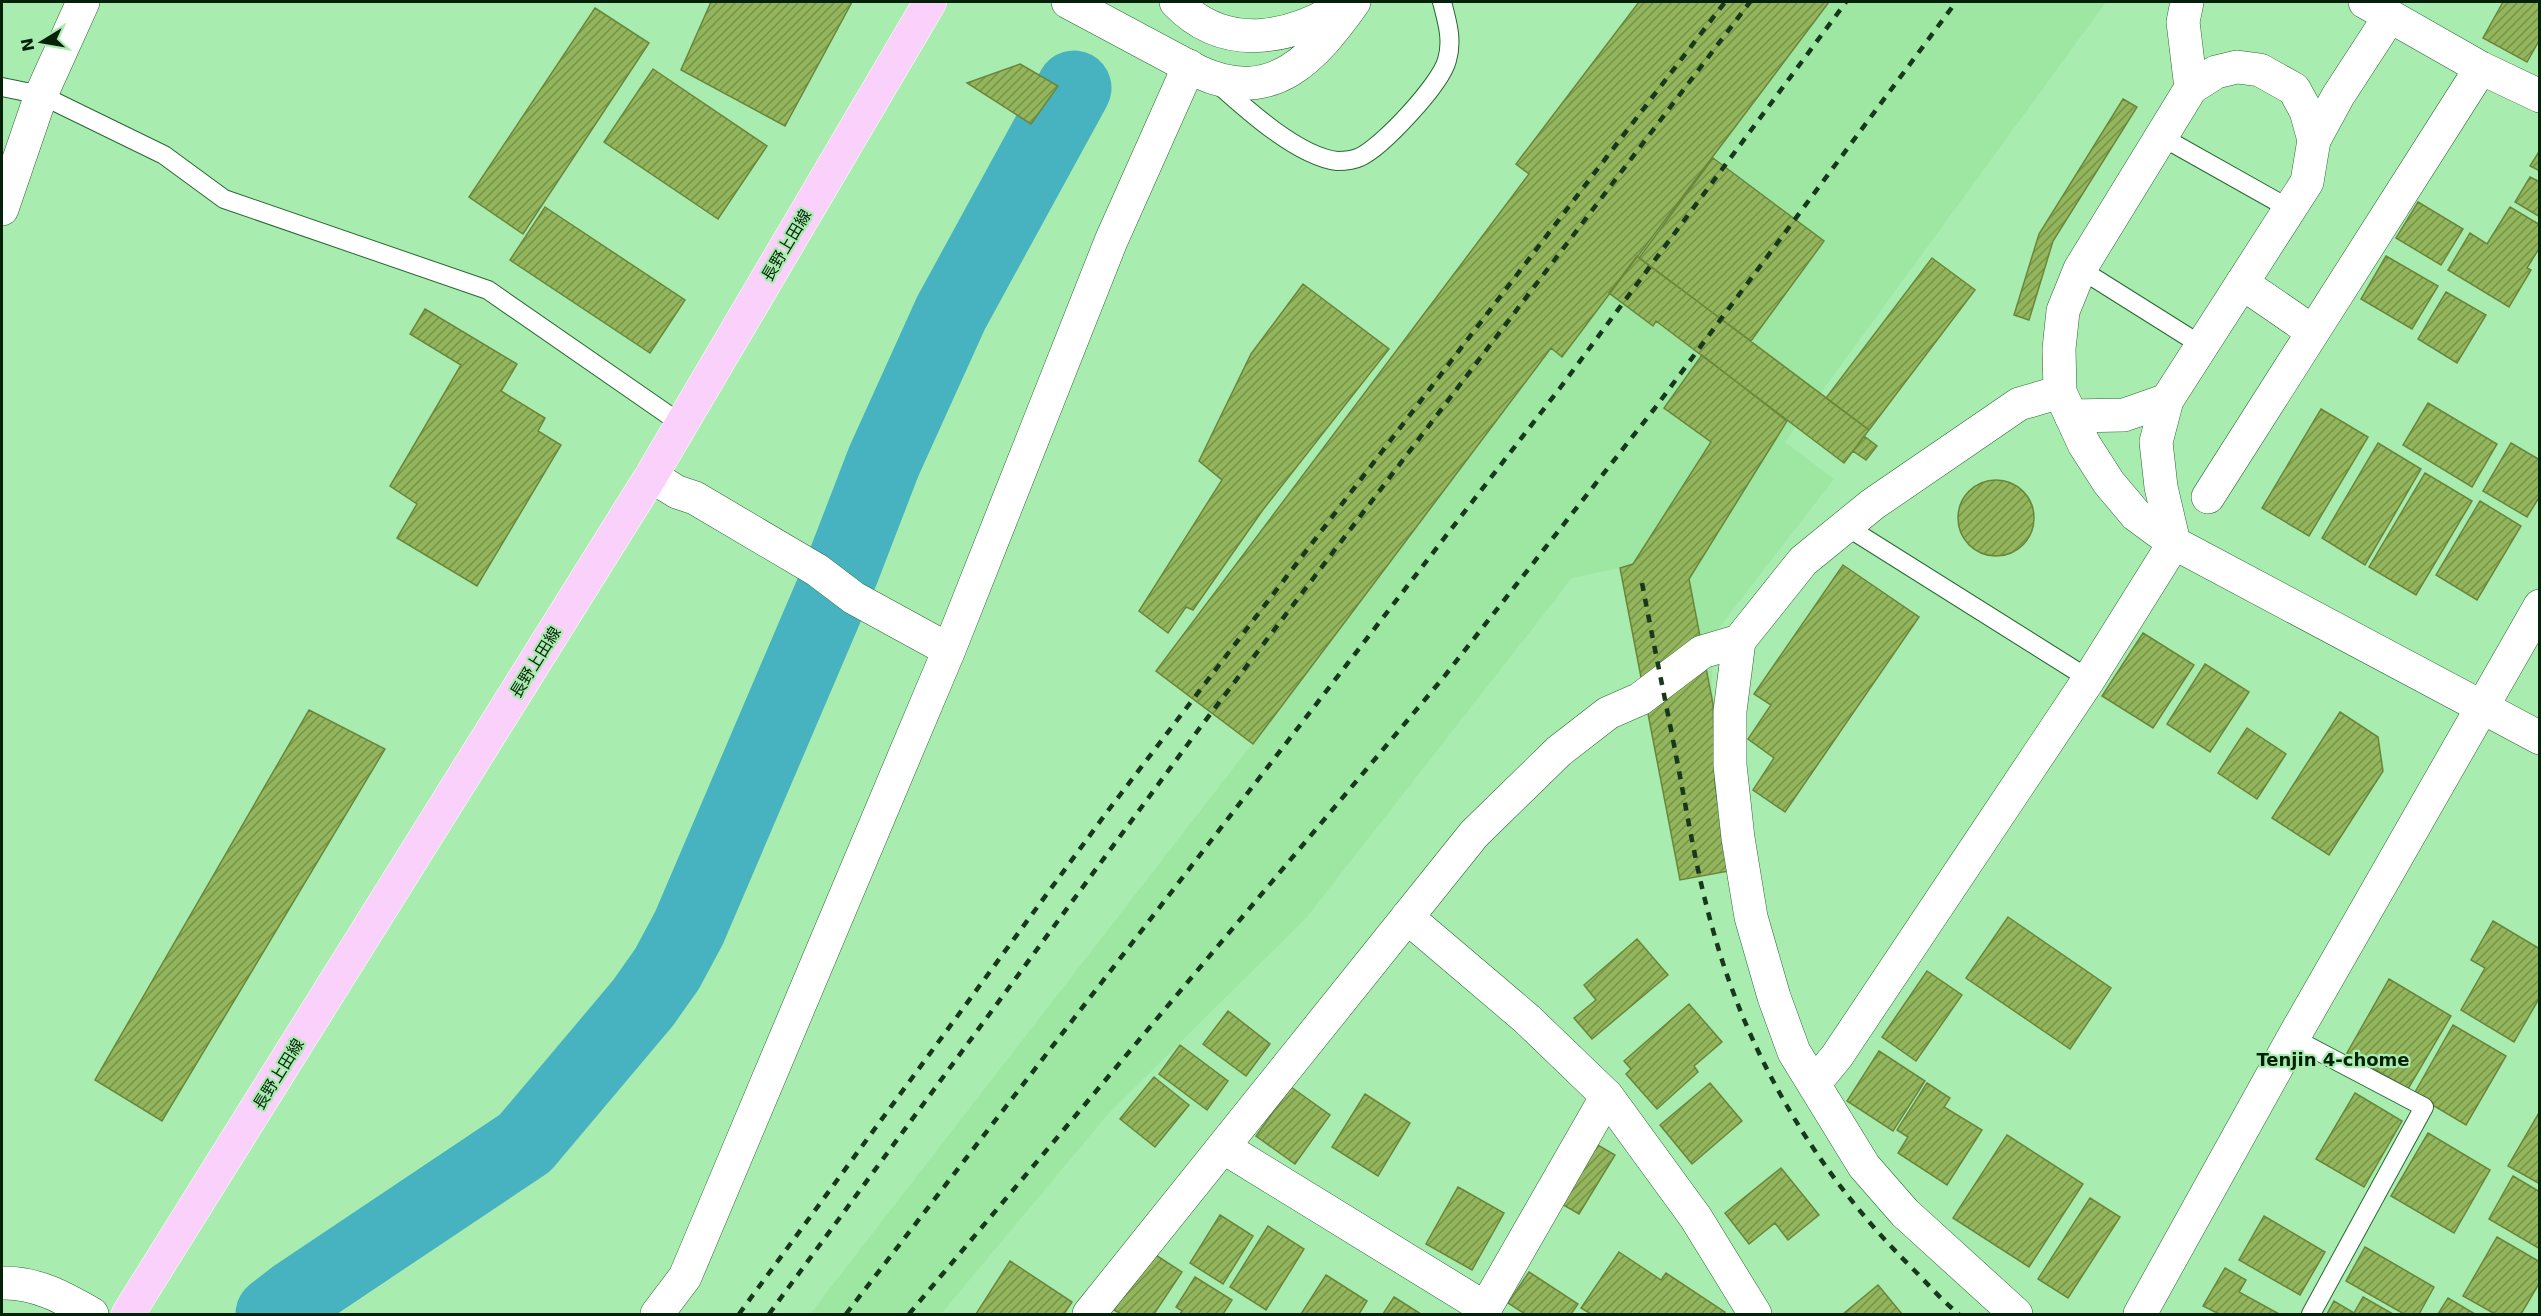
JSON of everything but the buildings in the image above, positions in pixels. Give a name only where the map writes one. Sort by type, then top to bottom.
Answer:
[{"type":"main road","name":"長野上田線","points":[[128,1314],[651,476],[680,423],[930,2]]},
{"type":"street","points":[[2,208],[41,95],[83,2]]},
{"type":"street","points":[[1068,2],[1109,14],[1201,73],[1248,83],[1277,76],[1290,70],[1317,51],[1354,2]]},
{"type":"street","points":[[1176,2],[1192,15],[1221,29],[1261,36],[1294,31],[1328,16],[1349,2]]},
{"type":"street","points":[[2187,2],[2183,22],[2191,88]]},
{"type":"street","points":[[1814,1084],[1837,1056],[2089,679],[2174,543],[2161,487],[2156,442],[2167,400],[2307,182],[2314,140],[2352,74],[2378,9],[2481,68],[2540,96]]},
{"type":"street","points":[[2314,140],[2306,111],[2294,89],[2260,70],[2237,67],[2216,72],[2191,88],[2162,137],[2125,191],[2080,269],[2063,311],[2060,349],[2066,404],[2084,444],[2109,483],[2136,515],[2174,543],[2540,738]]},
{"type":"street","points":[[2208,497],[2481,68]]},
{"type":"street","points":[[657,1314],[685,1277],[949,650],[1112,241],[1201,73]]},
{"type":"street","points":[[2242,283],[2312,331]]},
{"type":"street","points":[[2016,1314],[1905,1213],[1864,1166],[1794,1052],[1774,997],[1749,906],[1738,838],[1730,765],[1730,711],[1739,642],[1803,561],[1844,525],[2019,404],[2066,404],[2124,415],[2167,400]]},
{"type":"street","points":[[651,476],[677,492],[695,498],[817,570],[854,598],[949,650]]},
{"type":"street","points":[[2140,1314],[2293,1038],[2540,606]]},
{"type":"street","points":[[1089,1314],[1474,834],[1559,751],[1608,713],[1640,699],[1702,652],[1739,642]]},
{"type":"street","points":[[1407,917],[1527,1019],[1607,1096],[1696,1218],[1755,1314]]},
{"type":"street","points":[[1223,1147],[1484,1311],[1607,1096]]},
{"type":"street","points":[[2,1282],[14,1282],[55,1292],[92,1314]]},
{"type":"lane","points":[[1201,73],[1299,146],[1338,161],[1361,157],[1383,139],[1438,80],[1447,61],[1450,44],[1449,27],[1442,2]]},
{"type":"lane","points":[[2,87],[41,95],[164,155],[224,199],[488,290],[680,423]]},
{"type":"lane","points":[[2162,137],[2290,209]]},
{"type":"lane","points":[[2080,269],[2201,345]]},
{"type":"lane","points":[[1844,525],[2089,679]]},
{"type":"lane","points":[[2293,1038],[2424,1107],[2311,1314]]},
{"type":"shaded area","points":[[1639,2],[2106,2],[1785,442],[1834,479],[1711,638],[1715,784],[1729,871],[1680,880],[1620,568],[1572,578],[1307,917],[1108,1114],[941,1314],[810,1314],[1252,744],[1156,671],[1529,175],[1516,164]]},
{"type":"waterway","points":[[273,1314],[525,1143],[643,1003],[667,969],[689,928],[842,570],[884,461],[951,313],[1074,88]]},
{"type":"railway","points":[[739,1314],[1107,812],[1725,2]]},
{"type":"railway","points":[[769,1314],[1196,733],[1750,2]]},
{"type":"railway","points":[[846,1314],[1560,388],[1846,2]]},
{"type":"railway","points":[[909,1314],[1443,678],[1655,408],[1956,2]]},
{"type":"railway","points":[[1642,583],[1703,891],[1728,978],[1746,1025],[1791,1114],[1848,1196],[1880,1234],[1959,1314]]},
{"type":"district","name":"Tenjin 4-chome","points":[[2333,1060]]}]
